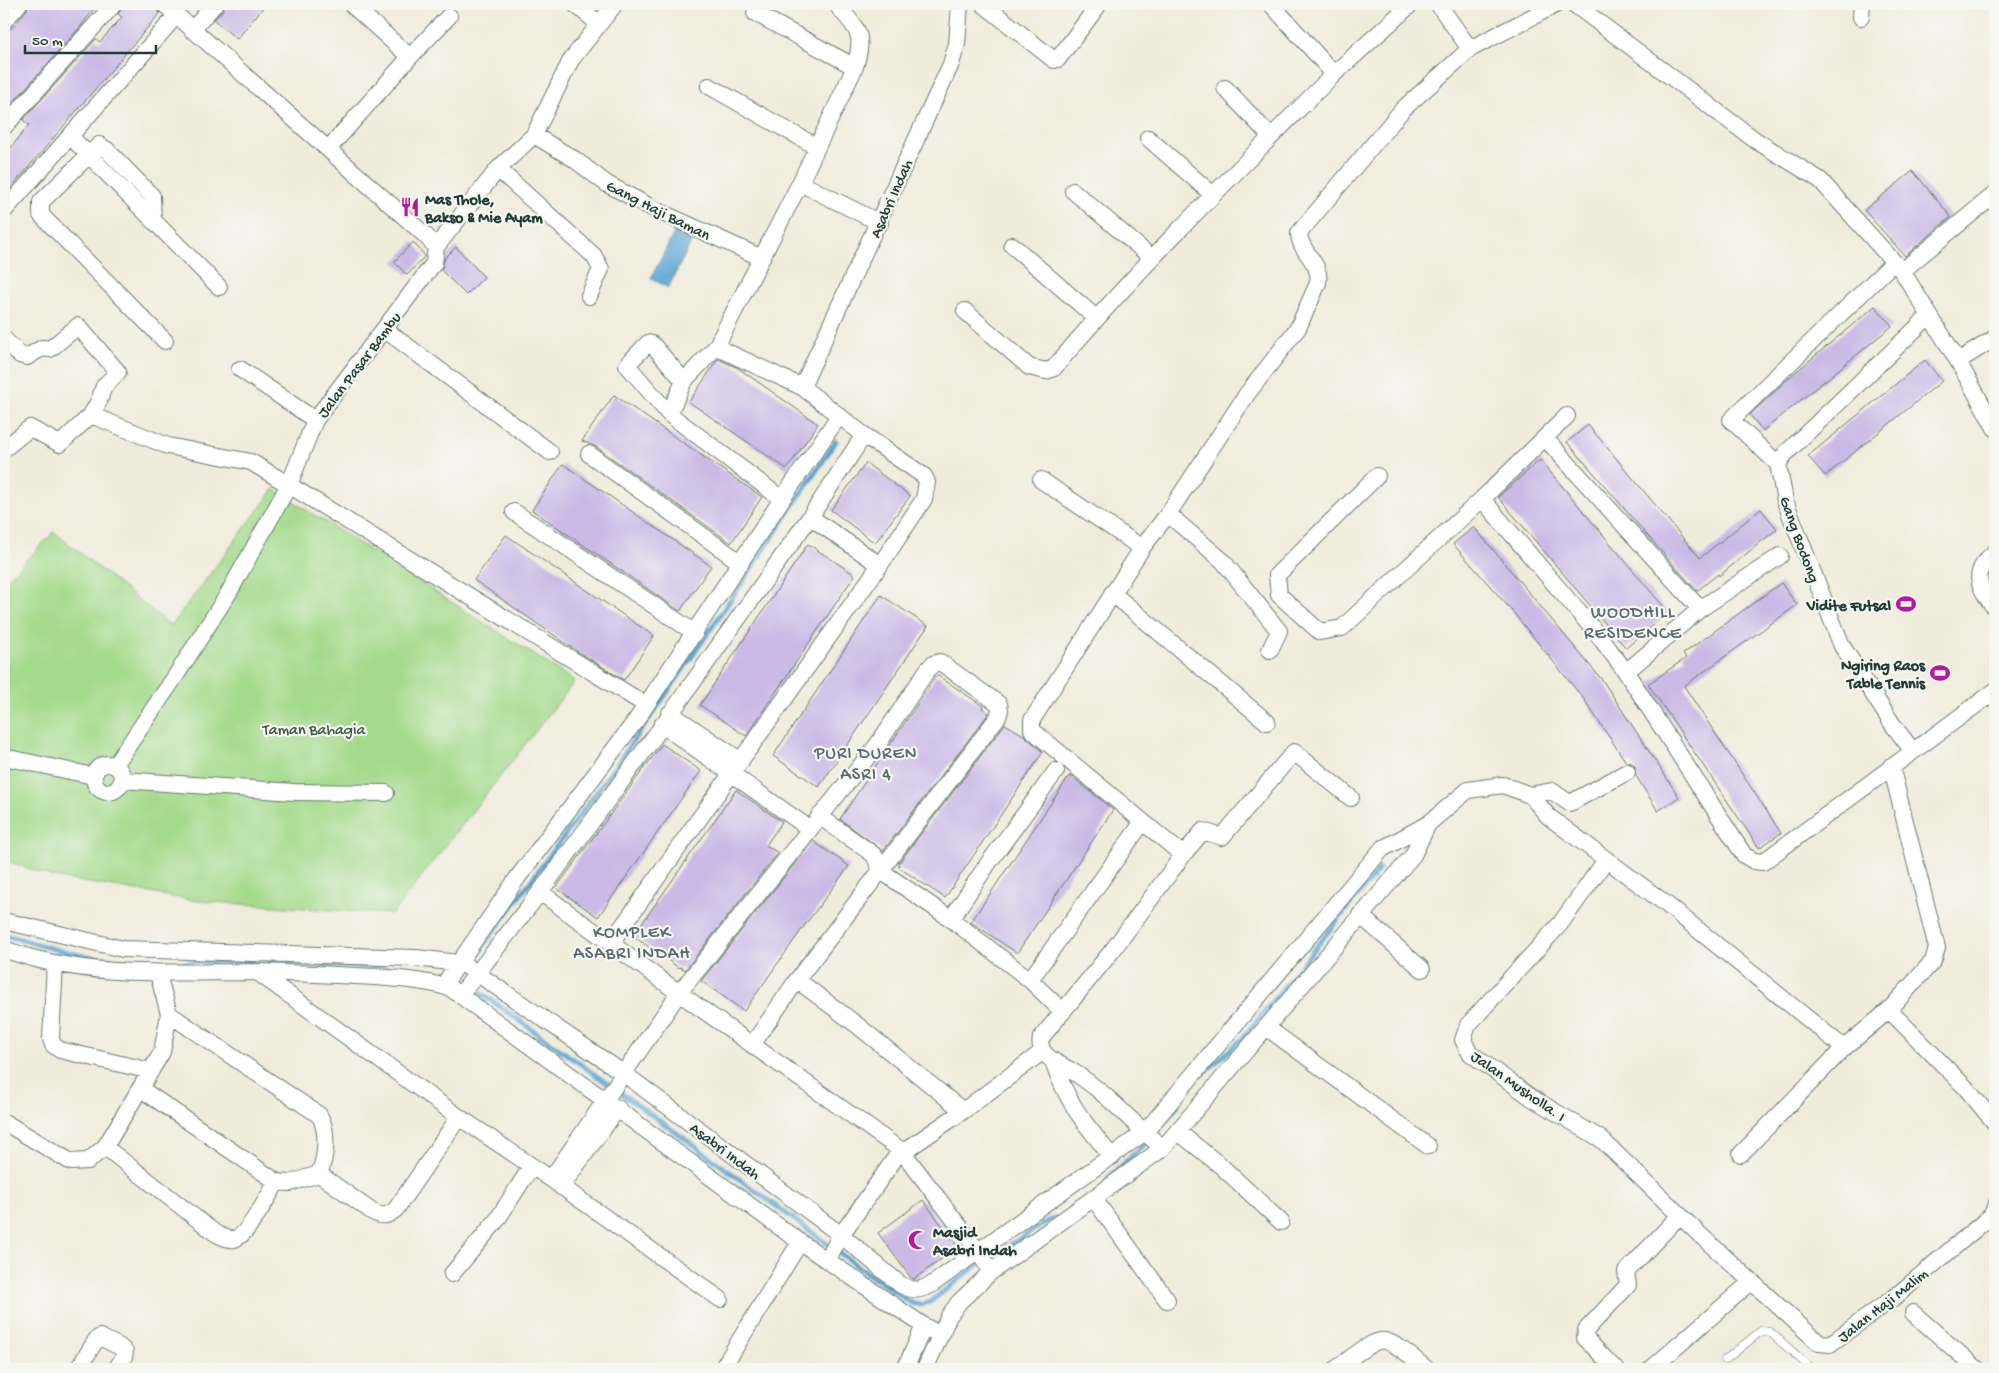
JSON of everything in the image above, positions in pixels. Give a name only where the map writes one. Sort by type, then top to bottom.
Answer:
[{"type":"street","points":[[4,21],[19,4]]},
{"type":"street","points":[[4,127],[114,4]]},
{"type":"street","points":[[164,4],[329,148],[436,247]]},
{"type":"street","points":[[192,30],[215,4]]},
{"type":"street","points":[[351,4],[410,57]]},
{"type":"street","points":[[575,4],[600,24]]},
{"type":"street","points":[[534,135],[571,60],[615,4]]},
{"type":"street","name":"Asabri Indah","points":[[802,388],[880,222],[920,128],[951,64],[957,44],[960,4]]},
{"type":"street","points":[[983,4],[1054,60],[1058,59],[1097,7]]},
{"type":"street","points":[[1271,4],[1334,74]]},
{"type":"street","points":[[965,311],[1029,367],[1046,371],[1054,368],[1096,318],[1212,194],[1334,74],[1411,4]]},
{"type":"street","points":[[1438,4],[1470,49]]},
{"type":"street","points":[[1183,855],[1032,730],[1032,720],[1142,548],[1168,514],[1247,394],[1298,328],[1320,276],[1318,268],[1299,241],[1299,232],[1403,109],[1470,49],[1557,4]]},
{"type":"street","points":[[1574,4],[1755,140],[1820,180],[1898,266],[1958,361],[1995,428]]},
{"type":"street","points":[[669,414],[684,381],[716,348],[800,183],[855,67],[861,47],[859,32],[839,5]]},
{"type":"street","points":[[755,13],[855,67]]},
{"type":"street","points":[[4,211],[176,16]]},
{"type":"street","points":[[329,148],[449,16]]},
{"type":"street","points":[[709,86],[817,147]]},
{"type":"street","points":[[1225,88],[1271,137]]},
{"type":"street","name":"Jalan Pasar Bambu","points":[[119,773],[175,677],[228,594],[289,485],[315,420],[434,262],[436,247],[498,169],[534,135]]},
{"type":"street","name":"Gang Haji Baman","points":[[534,135],[574,159],[607,184],[658,211],[762,258]]},
{"type":"street","points":[[70,136],[89,155]]},
{"type":"street","points":[[1148,138],[1212,194]]},
{"type":"street","points":[[165,341],[41,215],[41,202],[99,145],[107,150],[152,196],[154,221],[219,287]]},
{"type":"street","points":[[498,169],[600,263],[601,268],[589,296]]},
{"type":"street","points":[[800,183],[880,222]]},
{"type":"street","points":[[1073,191],[1152,258]]},
{"type":"street","points":[[1929,316],[1782,459],[1731,420],[1898,266],[1995,194]]},
{"type":"street","points":[[1012,244],[1096,318]]},
{"type":"street","points":[[4,340],[20,355],[27,357],[42,347],[50,349],[78,326],[118,372],[104,386],[99,401],[91,415],[60,444],[29,428],[4,449]]},
{"type":"street","points":[[384,329],[550,452]]},
{"type":"street","points":[[1958,361],[1995,338]]},
{"type":"street","points":[[684,381],[652,344],[648,343],[627,365],[669,414],[782,499]]},
{"type":"street","points":[[610,944],[880,565],[924,499],[927,482],[924,476],[864,435],[802,388],[716,348]]},
{"type":"street","points":[[240,369],[315,420]]},
{"type":"street","points":[[91,415],[168,446],[251,462],[289,485],[646,705],[653,723],[731,774],[814,823],[874,855],[881,871],[952,919],[1030,980],[1063,1012]]},
{"type":"street","points":[[646,705],[839,416]]},
{"type":"street","points":[[1377,476],[1277,576],[1279,595],[1320,632],[1342,628],[1482,499],[1567,416]]},
{"type":"street","points":[[443,986],[469,969],[540,892],[653,723],[810,517],[864,435]]},
{"type":"street","points":[[1545,438],[1700,609]]},
{"type":"street","points":[[589,454],[741,563]]},
{"type":"street","name":"Gang Bodong","points":[[1782,459],[1785,501],[1842,646],[1893,725],[1912,750]]},
{"type":"street","points":[[1041,480],[1142,548]]},
{"type":"street","points":[[1482,499],[1599,636],[1626,672],[1744,855],[1754,861],[1763,862],[1912,750],[1995,691]]},
{"type":"street","points":[[514,512],[695,633]]},
{"type":"street","points":[[1168,514],[1223,561],[1278,631],[1270,650]]},
{"type":"street","points":[[810,517],[880,565]]},
{"type":"street","points":[[1995,552],[1984,562],[1979,577],[1983,593],[1995,608]]},
{"type":"street","points":[[1626,672],[1700,609],[1780,556]]},
{"type":"street","points":[[1112,593],[1267,722]]},
{"type":"street","points":[[556,1183],[612,1101],[622,1077],[679,993],[878,744],[933,664],[940,662],[999,704],[998,717],[797,980],[752,1045]]},
{"type":"street","points":[[653,723],[741,761]]},
{"type":"street","points":[[461,994],[469,969],[518,877],[653,723]]},
{"type":"street","points":[[1112,1157],[1078,1116],[1048,1056],[1039,1044],[1040,1038],[1112,951],[1203,831],[1222,837],[1294,752],[1351,798]]},
{"type":"street","points":[[4,757],[93,776]]},
{"type":"street","points":[[119,773],[116,790],[106,792],[96,787],[93,776],[99,766],[110,764],[119,773],[294,792],[386,793]]},
{"type":"street","points":[[1741,1154],[1844,1048],[1889,1010],[1934,960],[1937,948],[1891,766]]},
{"type":"street","points":[[952,919],[987,865],[1056,771]]},
{"type":"street","points":[[1530,795],[1552,791],[1569,803],[1627,772]]},
{"type":"street","points":[[978,1251],[1145,1132],[1382,849],[1428,824],[1468,790],[1503,785],[1530,795],[1549,817],[1666,904],[1844,1048]]},
{"type":"street","points":[[925,1369],[949,1316],[959,1302],[991,1272],[1163,1148],[1412,855],[1428,824]]},
{"type":"street","points":[[1030,980],[1137,830]]},
{"type":"street","name":"Jalan Musholla. I","points":[[1606,860],[1560,924],[1468,1024],[1462,1040],[1470,1053],[1532,1098],[1601,1139],[1751,1282]]},
{"type":"street","points":[[540,892],[610,944],[902,1151],[978,1251],[991,1272]]},
{"type":"street","points":[[1360,915],[1422,969]]},
{"type":"street","points":[[4,921],[123,949],[416,958],[469,969]]},
{"type":"street","points":[[4,949],[55,963],[111,971],[158,974],[257,972],[311,974],[416,980],[443,986],[461,994],[612,1101],[800,1242],[834,1248],[924,1326],[941,1335]]},
{"type":"street","points":[[55,963],[51,1039],[53,1046],[60,1050],[151,1071]]},
{"type":"street","name":"Asabri Indah","points":[[469,969],[622,1077],[834,1248],[912,1290],[920,1290],[931,1285],[978,1251]]},
{"type":"street","points":[[257,972],[459,1118],[556,1183],[720,1299]]},
{"type":"street","points":[[4,1122],[71,1162],[88,1161],[105,1147],[162,1052],[169,1014],[158,974]]},
{"type":"street","points":[[797,980],[857,1025],[962,1111]]},
{"type":"street","points":[[1889,1010],[1965,1087],[1995,1122]]},
{"type":"street","points":[[141,1089],[277,1182],[290,1183],[319,1174],[325,1160],[324,1123],[319,1115],[169,1014]]},
{"type":"street","points":[[1266,1027],[1428,1146]]},
{"type":"street","points":[[1048,1056],[1109,1099],[1163,1148]]},
{"type":"street","points":[[834,1248],[902,1151],[1048,1056]]},
{"type":"street","points":[[319,1174],[374,1213],[382,1217],[390,1215],[459,1118]]},
{"type":"street","points":[[1177,1130],[1221,1166],[1281,1222]]},
{"type":"street","points":[[105,1147],[215,1233],[226,1238],[234,1239],[241,1236],[277,1182]]},
{"type":"street","points":[[452,1274],[497,1220],[531,1167]]},
{"type":"street","points":[[1094,1199],[1167,1300]]},
{"type":"street","name":"Jalan Haji Malim","points":[[1751,1282],[1819,1343],[1830,1344],[1896,1296],[1994,1213]]},
{"type":"street","points":[[1616,1369],[1585,1338],[1586,1330],[1628,1285],[1626,1272],[1680,1215]]},
{"type":"street","points":[[722,1369],[800,1242]]},
{"type":"street","points":[[1651,1369],[1751,1282]]},
{"type":"street","points":[[1913,1313],[1977,1369]]},
{"type":"street","points":[[905,1369],[924,1326]]},
{"type":"street","points":[[78,1369],[96,1340],[100,1337],[120,1347],[125,1352],[116,1369]]},
{"type":"street","points":[[1336,1369],[1372,1344],[1384,1341],[1394,1345],[1428,1369]]},
{"type":"lane","points":[[1725,1360],[1761,1331],[1770,1332],[1812,1369]]},
{"type":"green space","name":"Taman Bahagia","points":[[274,489],[575,681],[392,914],[198,901],[53,877],[4,860],[4,583],[54,532],[171,626]]},
{"type":"water","points":[[675,231],[692,241],[668,288],[651,278]]},
{"type":"building","points":[[29,4],[98,4],[81,26],[8,108],[4,104],[4,31],[12,28],[26,11]]},
{"type":"building","points":[[124,4],[149,4],[160,13],[4,196],[4,156],[29,125],[23,120],[96,39],[100,42],[122,17],[118,14]]},
{"type":"building","points":[[225,4],[266,4],[237,39],[214,20],[223,10]]},
{"type":"building","points":[[1913,171],[1951,217],[1905,256],[1864,210]]},
{"type":"building","points":[[413,242],[425,256],[407,275],[394,262]]},
{"type":"building","points":[[456,247],[484,277],[466,295],[441,270],[445,258]]},
{"type":"building","points":[[1875,306],[1892,326],[1763,431],[1750,415],[1791,376]]},
{"type":"building","points":[[718,359],[738,368],[818,424],[787,469],[689,402]]},
{"type":"building","points":[[1925,360],[1942,381],[1825,476],[1808,456]]},
{"type":"building","points":[[614,395],[762,497],[731,543],[595,446],[582,441]]},
{"type":"building","points":[[1588,425],[1700,558],[1761,509],[1777,529],[1719,576],[1718,574],[1697,591],[1567,442]]},
{"type":"building","points":[[1540,460],[1668,612],[1626,648],[1498,497]]},
{"type":"building","points":[[866,463],[910,496],[875,543],[831,510]]},
{"type":"building","points":[[563,464],[711,566],[680,611],[532,510]]},
{"type":"building","points":[[1474,527],[1603,681],[1679,797],[1658,811],[1636,776],[1635,767],[1632,763],[1626,762],[1583,698],[1512,611],[1453,544]]},
{"type":"building","points":[[506,535],[654,636],[624,680],[577,651],[474,580]]},
{"type":"building","points":[[808,544],[855,575],[746,736],[700,705]]},
{"type":"building","points":[[1781,583],[1797,605],[1684,686],[1781,833],[1759,848],[1648,684],[1686,658],[1683,654]]},
{"type":"building","points":[[881,595],[928,626],[819,787],[773,756]]},
{"type":"building","points":[[937,675],[983,706],[982,708],[989,713],[883,851],[840,819]]},
{"type":"building","points":[[1005,724],[1025,736],[1043,752],[945,898],[898,867],[900,865],[898,864]]},
{"type":"building","points":[[662,744],[701,771],[598,917],[556,888]]},
{"type":"building","points":[[1070,775],[1113,810],[1017,953],[971,922]]},
{"type":"building","points":[[736,790],[782,822],[766,845],[778,853],[685,970],[679,968],[633,936]]},
{"type":"building","points":[[813,841],[849,866],[744,1011],[701,981]]},
{"type":"building","name":"Masjid Asabri Indah","points":[[923,1200],[958,1247],[914,1279],[911,1278],[878,1233]]},
{"type":"waterway","points":[[470,965],[655,710],[836,441]]},
{"type":"waterway","points":[[1204,1073],[1242,1039],[1379,869]]},
{"type":"waterway","points":[[9,936],[67,952],[122,961],[253,961]]},
{"type":"waterway","points":[[269,961],[381,968],[428,974]]},
{"type":"waterway","points":[[481,993],[688,1141],[868,1274],[911,1303],[921,1305],[930,1302],[980,1263]]},
{"type":"waterway","points":[[1159,1129],[1178,1105]]},
{"type":"waterway","points":[[1108,1178],[1145,1144]]},
{"type":"waterway","points":[[989,1258],[1053,1218]]},
{"type":"place","name":"Mas Thole, Bakso & Mie Ayam","points":[[410,207]]},
{"type":"place","name":"Vidite Futsal","points":[[1906,604]]},
{"type":"place","name":"Ngiring Raos Table Tennis","points":[[1940,673]]},
{"type":"place","name":"Masjid Asabri Indah","points":[[918,1240]]},
{"type":"district","name":"WOODHILL RESIDENCE","points":[[1633,621]]},
{"type":"district","name":"PURI DUREN ASRI 4","points":[[866,762]]},
{"type":"district","name":"KOMPLEK ASABRI INDAH","points":[[632,941]]}]
